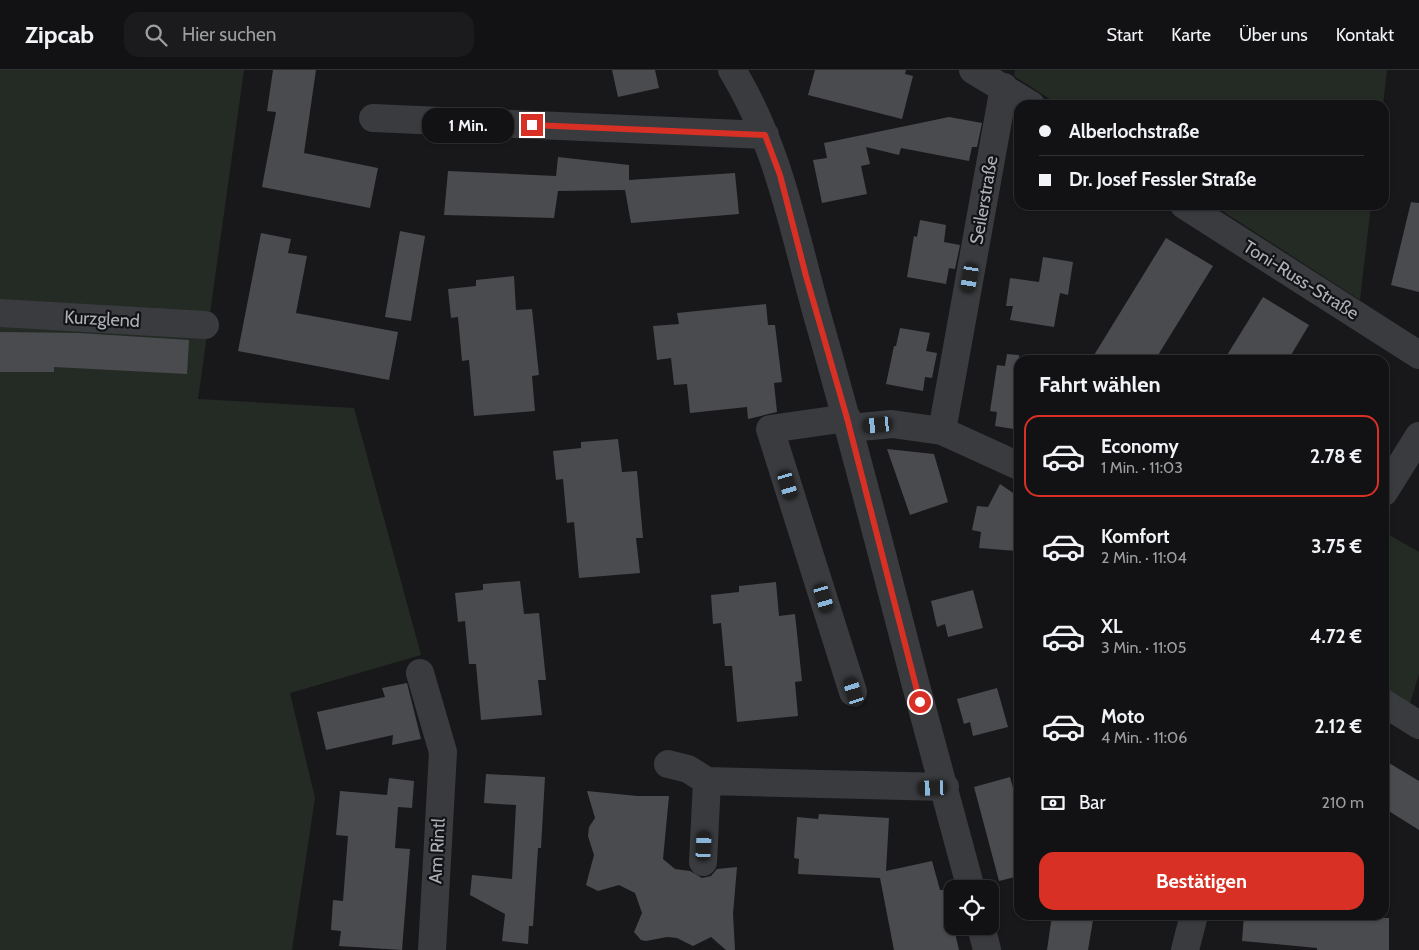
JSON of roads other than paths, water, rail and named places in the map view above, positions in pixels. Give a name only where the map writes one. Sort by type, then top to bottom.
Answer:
[{"type":"street","points":[[732,70],[765,135],[780,175],[806,276],[848,423],[915,685],[945,787],[969,880]]},
{"type":"street","points":[[973,70],[1024,100]]},
{"type":"street","name":"Seilerstraße","points":[[942,431],[1004,87]]},
{"type":"street","points":[[374,118],[765,135]]},
{"type":"street","name":"Toni-Russ-Straße","points":[[1192,210],[1419,355]]},
{"type":"street","name":"Kurzglend","points":[[0,313],[205,325]]},
{"type":"street","points":[[854,692],[770,429],[848,423],[892,424],[942,431],[1014,464]]},
{"type":"street","points":[[1389,484],[1419,436]]},
{"type":"street","name":"Am Rintl","points":[[420,674],[443,752],[432,950]]},
{"type":"street","points":[[1389,706],[1419,725]]},
{"type":"street","points":[[668,764],[688,769],[707,781],[945,787]]},
{"type":"street","points":[[703,862],[707,781]]},
{"type":"street","points":[[1185,950],[1193,920]]},
{"type":"street","points":[[983,935],[987,950]]}]
